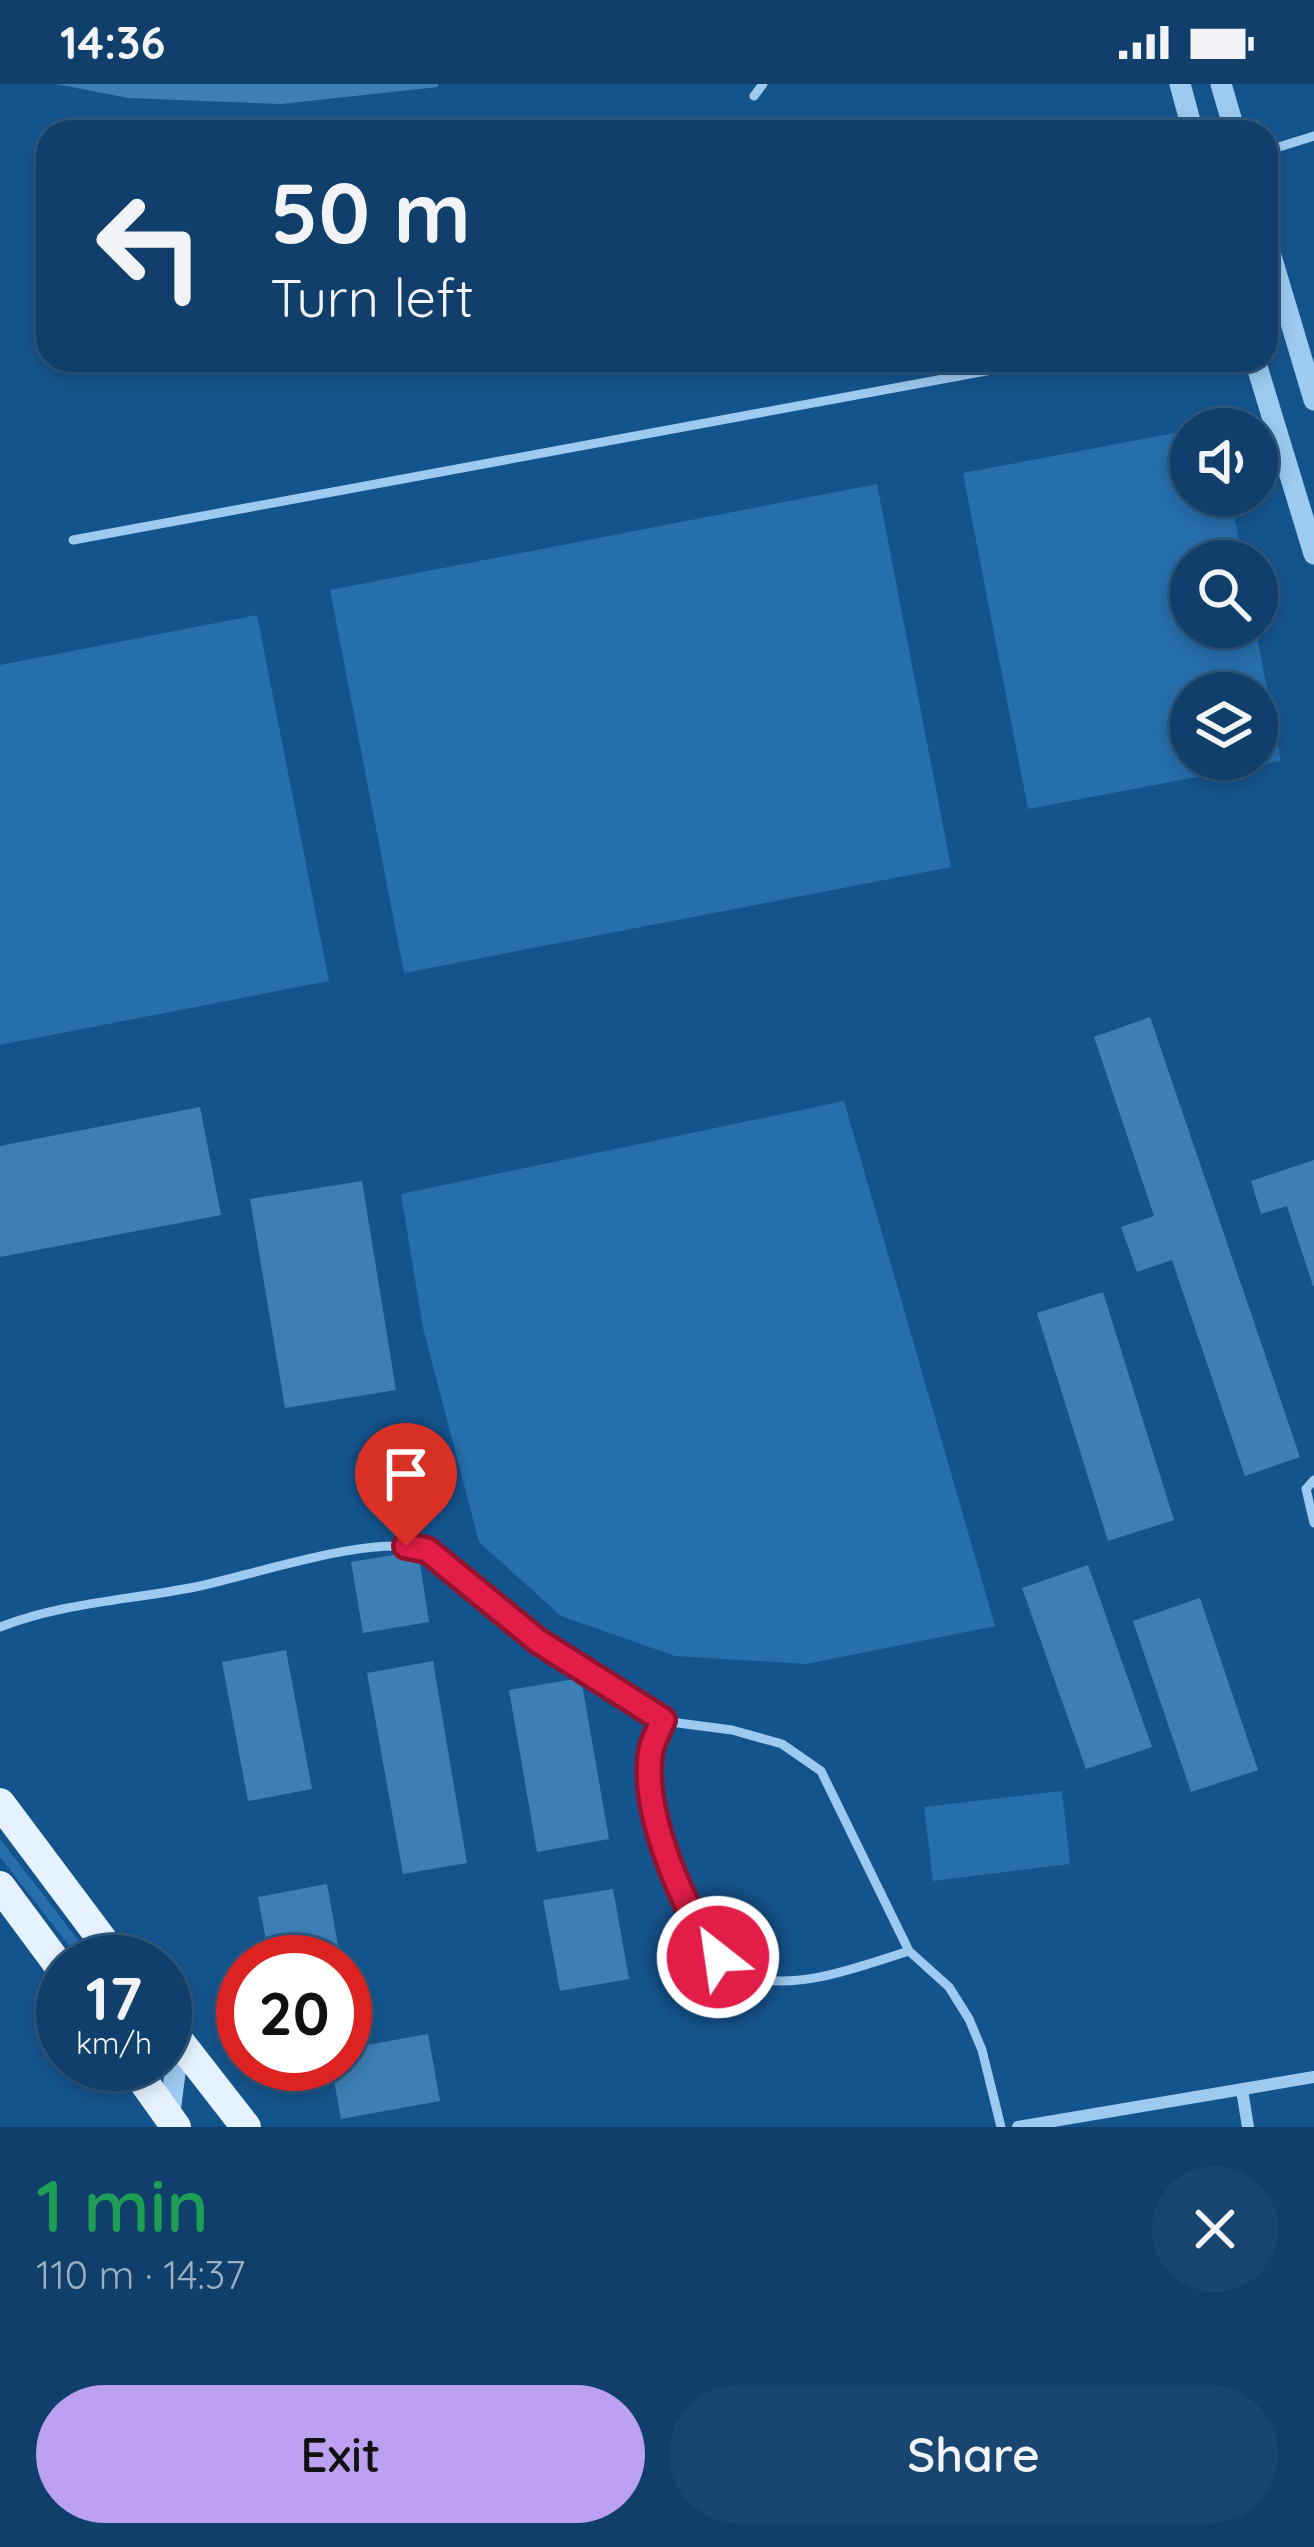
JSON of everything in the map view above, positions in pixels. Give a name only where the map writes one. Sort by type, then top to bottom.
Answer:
[{"type":"main road","points":[[0,1803],[99,1935]]},
{"type":"main road","points":[[0,1886],[36,1935]]},
{"type":"main road","points":[[192,2058],[246,2127]]},
{"type":"main road","points":[[149,2091],[172,2123]]},
{"type":"street","points":[[1180,84],[1189,120]]},
{"type":"street","points":[[1221,84],[1232,120]]},
{"type":"street","points":[[1278,320],[1314,400]]},
{"type":"street","points":[[1259,372],[1314,554]]},
{"type":"street","points":[[1018,2127],[1314,2077]]},
{"type":"street","points":[[1242,2090],[1248,2127]]},
{"type":"street","points":[[172,2091],[172,2123]]},
{"type":"lane","points":[[754,95],[763,84]]},
{"type":"lane","points":[[1278,147],[1314,136]]},
{"type":"lane","points":[[73,540],[981,372]]},
{"type":"lane","points":[[1314,1480],[1306,1489],[1314,1523]]},
{"type":"lane","points":[[0,1627],[45,1610],[199,1586],[362,1551],[419,1547],[453,1568],[538,1641],[663,1720],[732,1730],[782,1744],[820,1771],[909,1951],[949,1987],[969,2019],[982,2050],[1001,2127]]},
{"type":"lane","points":[[663,1720],[650,1749],[654,1808],[676,1877],[718,1957],[742,1975],[794,1979],[828,1975],[909,1951]]},
{"type":"shaded area","points":[[1170,434],[1170,516],[1234,516],[1239,540],[1170,540],[1170,648],[1259,648],[1264,672],[1170,672],[1170,780],[1181,780],[1028,809],[963,473]]},
{"type":"shaded area","points":[[877,484],[951,867],[404,973],[330,590]]},
{"type":"shaded area","points":[[257,615],[329,981],[0,1045],[0,665]]},
{"type":"shaded area","points":[[844,1101],[995,1626],[806,1664],[675,1656],[561,1616],[479,1542],[423,1328],[401,1194]]},
{"type":"shaded area","points":[[1062,1791],[1070,1864],[933,1881],[924,1807]]},
{"type":"shaded area","points":[[0,1839],[74,1935],[61,1935],[0,1857]]},
{"type":"building","points":[[56,84],[438,87],[281,104],[128,98]]},
{"type":"building","points":[[1150,1017],[1300,1457],[1245,1476],[1172,1260],[1137,1272],[1121,1227],[1154,1216],[1094,1037]]},
{"type":"building","points":[[200,1107],[221,1215],[0,1257],[0,1146]]},
{"type":"building","points":[[1314,1160],[1313,1286],[1287,1206],[1261,1214],[1251,1181]]},
{"type":"building","points":[[362,1181],[396,1390],[285,1408],[250,1199]]},
{"type":"building","points":[[1103,1292],[1174,1520],[1108,1541],[1037,1313]]},
{"type":"building","points":[[418,1551],[429,1622],[363,1633],[351,1562]]},
{"type":"building","points":[[1088,1565],[1152,1747],[1086,1769],[1022,1588]]},
{"type":"building","points":[[1200,1598],[1258,1770],[1191,1792],[1133,1621]]},
{"type":"building","points":[[286,1650],[312,1789],[248,1801],[222,1662]]},
{"type":"building","points":[[433,1661],[467,1863],[403,1874],[367,1673]]},
{"type":"building","points":[[581,1678],[609,1839],[537,1852],[509,1690]]},
{"type":"building","points":[[327,1884],[336,1935],[265,1935],[258,1897]]},
{"type":"building","points":[[613,1889],[629,1979],[560,1991],[543,1900]]},
{"type":"building","points":[[428,2034],[440,2101],[341,2119],[336,2091],[372,2091],[372,2044]]},
{"type":"route","points":[[406,1546],[427,1550],[538,1641],[663,1720],[650,1749],[654,1808],[676,1877],[718,1957]]}]
